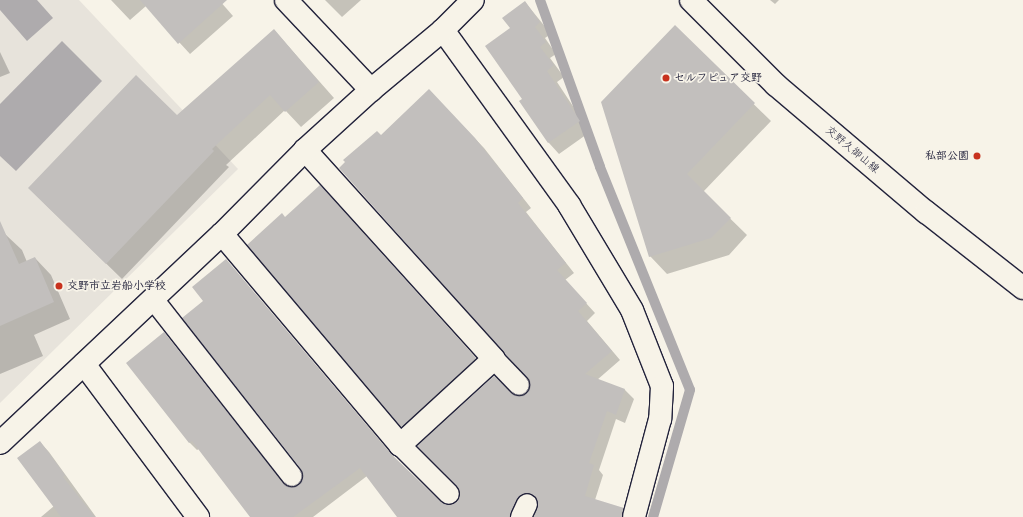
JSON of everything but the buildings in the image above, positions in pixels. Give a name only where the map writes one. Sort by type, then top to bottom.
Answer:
[{"type":"street","points":[[286,0],[371,90]]},
{"type":"street","points":[[0,443],[222,234],[305,150],[371,90],[443,30],[473,0]]},
{"type":"street","name":"交野久御山線","points":[[691,0],[776,85],[926,212],[1023,288]]},
{"type":"street","points":[[443,30],[569,205],[632,310],[662,386],[660,420],[634,517]]},
{"type":"street","points":[[222,234],[400,445],[494,359],[305,150]]},
{"type":"street","points":[[84,364],[198,517]]},
{"type":"lane","points":[[153,299],[292,476]]},
{"type":"lane","points":[[494,359],[519,386]]},
{"type":"lane","points":[[400,445],[449,494]]},
{"type":"shaded area","name":"交野市立岩船小学校","points":[[0,0],[79,0],[238,169],[0,403]]},
{"type":"shaded area","points":[[0,0],[37,0],[53,18],[27,41],[0,10]]},
{"type":"shaded area","points":[[62,41],[102,81],[16,171],[0,156],[0,104]]},
{"type":"waterway","points":[[540,0],[600,167],[690,390],[653,517]]},
{"type":"place","name":"セルフピュア交野","points":[[666,78]]},
{"type":"place","name":"私部公園","points":[[977,156]]},
{"type":"place","name":"交野市立岩船小学校","points":[[59,286]]}]
